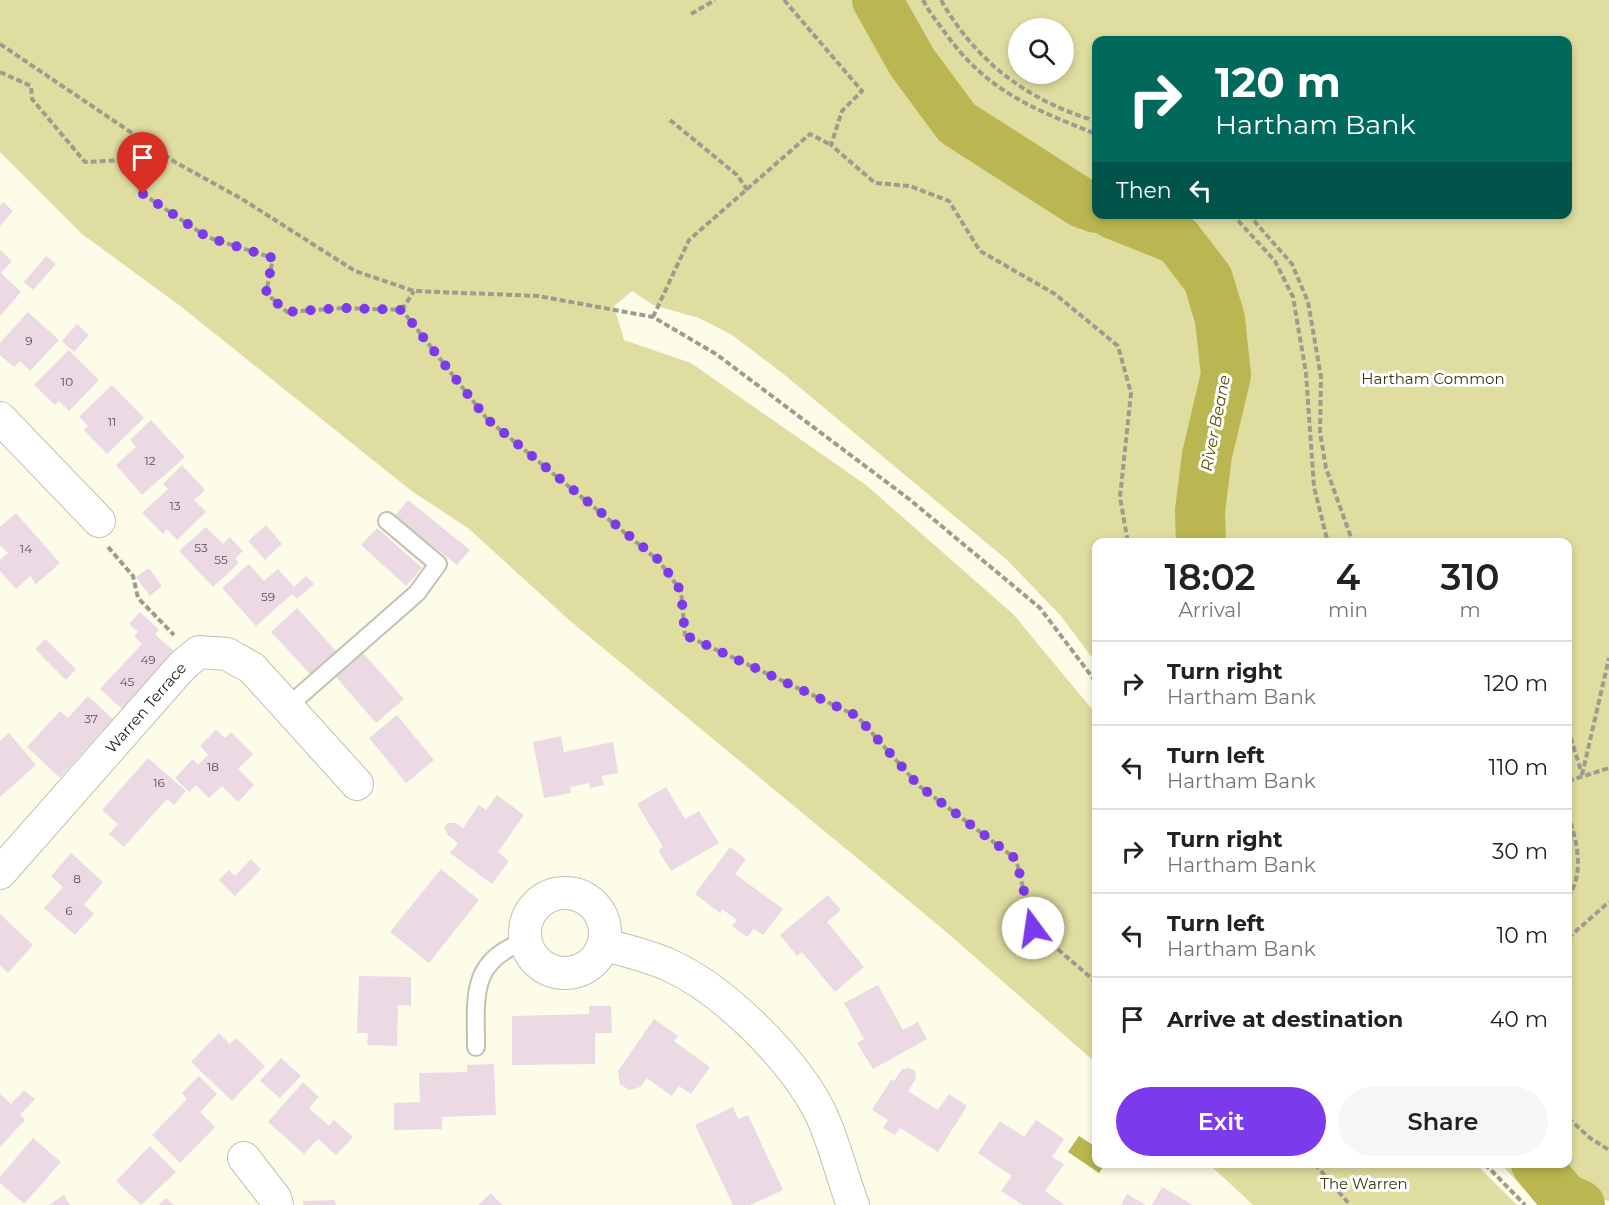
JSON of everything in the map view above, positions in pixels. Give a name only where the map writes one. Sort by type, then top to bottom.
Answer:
[{"type":"street","points":[[0,418],[99,521]]},
{"type":"street","name":"Warren Terrace","points":[[5,857],[193,655],[215,651],[241,660],[252,668],[357,784]]},
{"type":"street","points":[[567,893],[587,898],[600,912],[607,931],[605,945],[593,960],[580,968],[570,972],[556,972],[536,962],[526,941],[525,930],[535,905],[544,898],[567,893]]},
{"type":"street","points":[[605,945],[670,966],[706,985],[780,1052],[804,1084],[819,1110],[831,1137],[853,1205]]},
{"type":"street","points":[[244,1158],[275,1198],[277,1205]]},
{"type":"lane","points":[[287,707],[417,592],[438,564],[387,521]]},
{"type":"lane","points":[[476,1047],[476,993],[480,979],[489,962],[500,952],[526,941]]},
{"type":"path","points":[[691,14],[715,0]]},
{"type":"path","points":[[784,0],[862,91],[842,111],[831,146]]},
{"type":"path","points":[[923,0],[965,61],[999,88],[1034,109],[1092,132]]},
{"type":"path","points":[[940,0],[955,26],[992,68],[1047,103],[1092,120]]},
{"type":"path","points":[[0,44],[175,162],[242,199],[355,271],[414,291],[538,296],[653,317],[716,354],[909,499],[1040,608],[1092,677]]},
{"type":"path","points":[[0,72],[31,86],[32,99],[86,162],[125,160],[143,194],[207,237],[273,258],[266,293],[287,312],[343,308],[402,310]]},
{"type":"path","points":[[670,120],[737,175],[748,190]]},
{"type":"path","points":[[653,317],[690,240],[810,134],[831,146],[875,183],[910,186],[949,201],[980,251],[1055,294],[1118,346],[1131,393],[1120,497],[1127,538]]},
{"type":"path","points":[[1237,219],[1275,261],[1293,297],[1306,373],[1314,487],[1327,538]]},
{"type":"path","points":[[1252,219],[1292,264],[1308,302],[1321,376],[1320,432],[1326,468],[1351,538]]},
{"type":"path","points":[[402,310],[414,291]]},
{"type":"path","points":[[402,310],[487,419],[660,561],[681,591],[685,635],[857,716],[918,785],[1016,859],[1033,928],[1092,978]]},
{"type":"path","points":[[99,521],[104,543],[133,576],[138,598],[193,655]]},
{"type":"path","points":[[1582,775],[1609,658]]},
{"type":"path","points":[[1572,742],[1582,775]]},
{"type":"path","points":[[1572,779],[1609,768]]},
{"type":"path","points":[[1572,826],[1577,842],[1579,864],[1572,886]]},
{"type":"path","points":[[1572,934],[1609,902]]},
{"type":"path","points":[[1572,1122],[1590,1138],[1609,1150]]},
{"type":"path","points":[[1318,1168],[1350,1205]]},
{"type":"path","points":[[1489,1168],[1525,1205]]},
{"type":"green space","points":[[0,0],[857,0],[899,73],[957,132],[1076,211],[1092,217],[1092,219],[1099,219],[1159,240],[1190,269],[1218,332],[1218,374],[1185,481],[1184,538],[1092,538],[1092,658],[1061,616],[1006,559],[781,372],[732,335],[699,318],[653,305],[632,291],[614,306],[624,340],[691,363],[866,485],[1013,614],[1092,709],[1092,1060],[944,930],[568,619],[468,528],[413,492],[179,305],[82,234],[0,152]]},
{"type":"green space","name":"Hartham Common","points":[[894,0],[1609,0],[1609,1201],[1597,1198],[1568,1168],[1572,1168],[1572,538],[1223,538],[1222,530],[1228,475],[1250,374],[1241,327],[1210,260],[1194,233],[1161,219],[1572,219],[1572,36],[1092,36],[1092,187],[1050,164],[1005,134],[965,99],[930,59]]},
{"type":"green space","name":"The Warren","points":[[1213,1168],[1480,1168],[1517,1205],[1253,1205]]},
{"type":"green space","points":[[1505,1168],[1530,1168],[1564,1205],[1539,1205]]},
{"type":"shaded area","points":[[1079,1136],[1092,1144],[1092,1168],[1102,1168],[1099,1173],[1068,1152]]},
{"type":"building","points":[[3,202],[13,211],[0,226],[0,206]]},
{"type":"building","points":[[0,250],[12,261],[1,273],[21,292],[0,316]]},
{"type":"building","points":[[46,256],[56,264],[33,290],[24,282]]},
{"type":"building","points":[[28,312],[59,340],[30,371],[20,361],[14,367],[0,355],[0,343]]},
{"type":"building","points":[[77,324],[89,335],[74,352],[62,341]]},
{"type":"building","points":[[69,350],[99,380],[69,411],[59,401],[55,405],[34,385]]},
{"type":"building","points":[[112,385],[144,418],[107,454],[84,430],[88,426],[79,417]]},
{"type":"building","points":[[151,420],[185,457],[142,495],[116,465],[136,447],[130,440]]},
{"type":"building","points":[[182,465],[205,490],[194,500],[206,512],[177,540],[167,529],[163,534],[142,513],[168,489],[163,484]]},
{"type":"building","points":[[408,500],[470,550],[457,565],[395,516]]},
{"type":"building","points":[[16,513],[60,563],[36,584],[30,576],[16,589],[0,571],[0,560],[8,553],[0,545],[0,527]]},
{"type":"building","points":[[266,525],[282,544],[265,560],[248,541]]},
{"type":"building","points":[[206,527],[223,544],[230,537],[243,551],[235,558],[239,563],[213,587],[179,551]]},
{"type":"building","points":[[377,528],[422,568],[406,586],[361,545]]},
{"type":"building","points":[[249,564],[264,581],[278,569],[294,587],[306,576],[314,584],[297,599],[292,594],[256,626],[222,588]]},
{"type":"building","points":[[149,568],[162,586],[150,596],[136,577]]},
{"type":"building","points":[[297,608],[338,653],[312,676],[271,632]]},
{"type":"building","points":[[140,612],[159,630],[155,634],[175,652],[123,710],[100,689],[142,644],[134,636],[138,632],[129,624]]},
{"type":"building","points":[[45,639],[76,669],[66,680],[35,649]]},
{"type":"building","points":[[363,653],[404,699],[376,723],[336,677]]},
{"type":"building","points":[[88,696],[113,719],[60,778],[27,747],[60,711],[68,718]]},
{"type":"building","points":[[397,715],[434,760],[406,783],[369,738]]},
{"type":"building","points":[[216,730],[225,738],[231,732],[253,754],[238,769],[254,785],[238,802],[222,786],[209,798],[196,785],[189,792],[175,778],[193,759],[198,765],[208,755],[200,746]]},
{"type":"building","points":[[9,733],[36,765],[0,797],[0,741]]},
{"type":"building","points":[[561,736],[564,752],[613,742],[618,773],[602,776],[604,785],[590,788],[589,783],[570,787],[571,793],[544,798],[533,742]]},
{"type":"building","points":[[148,758],[186,791],[174,805],[167,799],[124,847],[109,834],[118,824],[102,810]]},
{"type":"building","points":[[666,787],[685,819],[699,811],[719,843],[671,871],[658,850],[663,847],[637,804]]},
{"type":"building","points":[[497,795],[524,815],[498,852],[509,861],[492,884],[450,853],[458,843],[448,835],[444,828],[448,823],[456,823],[463,828],[479,805],[486,810]]},
{"type":"building","points":[[730,847],[746,859],[735,874],[783,909],[763,935],[754,929],[747,937],[732,926],[737,920],[722,909],[720,913],[695,894]]},
{"type":"building","points":[[71,853],[103,882],[84,905],[94,914],[75,935],[44,908],[63,887],[51,876]]},
{"type":"building","points":[[251,859],[261,869],[235,896],[219,880],[229,870],[235,876]]},
{"type":"building","points":[[441,869],[479,900],[429,963],[390,932]]},
{"type":"building","points":[[828,895],[841,910],[827,922],[864,967],[835,992],[802,952],[797,956],[780,935]]},
{"type":"building","points":[[0,914],[33,945],[8,973],[0,965]]},
{"type":"building","points":[[359,976],[411,977],[411,1006],[398,1005],[397,1046],[367,1045],[368,1033],[357,1033]]},
{"type":"building","points":[[878,985],[903,1030],[918,1022],[927,1039],[873,1069],[857,1043],[864,1039],[844,1003]]},
{"type":"building","points":[[589,1006],[611,1006],[612,1033],[595,1033],[595,1064],[512,1065],[512,1016],[589,1014]]},
{"type":"building","points":[[654,1019],[678,1036],[674,1041],[710,1067],[691,1094],[679,1086],[672,1096],[647,1078],[640,1087],[629,1090],[620,1084],[618,1071]]},
{"type":"building","points":[[219,1033],[230,1044],[236,1038],[265,1066],[232,1101],[191,1062]]},
{"type":"building","points":[[281,1058],[301,1076],[280,1098],[260,1081]]},
{"type":"building","points":[[494,1064],[496,1115],[442,1117],[442,1129],[394,1130],[394,1103],[420,1102],[419,1073],[467,1072],[467,1065]]},
{"type":"building","points":[[909,1068],[915,1071],[916,1078],[908,1091],[938,1110],[949,1094],[967,1106],[938,1152],[900,1128],[895,1135],[883,1128],[888,1120],[872,1110],[891,1080],[894,1081],[902,1069]]},
{"type":"building","points":[[199,1076],[217,1094],[200,1112],[215,1127],[180,1163],[152,1135],[187,1099],[182,1093]]},
{"type":"building","points":[[303,1082],[319,1097],[309,1108],[329,1126],[334,1120],[353,1137],[336,1155],[318,1139],[304,1154],[268,1122]]},
{"type":"building","points":[[24,1090],[35,1099],[20,1115],[25,1120],[0,1147],[0,1094],[11,1104]]},
{"type":"building","points":[[733,1107],[738,1119],[748,1115],[783,1190],[750,1205],[733,1205],[695,1125]]},
{"type":"building","points":[[1036,1120],[1064,1139],[1052,1157],[1064,1164],[1045,1191],[1065,1205],[1023,1205],[1001,1191],[1012,1176],[978,1153],[1000,1121],[1024,1137]]},
{"type":"building","points":[[33,1138],[61,1162],[24,1204],[0,1183],[0,1177]]},
{"type":"building","points":[[150,1146],[176,1172],[141,1205],[116,1181]]},
{"type":"building","points":[[1162,1187],[1193,1205],[1152,1205]]},
{"type":"building","points":[[491,1193],[502,1205],[478,1205]]},
{"type":"building","points":[[1127,1194],[1146,1205],[1121,1205]]},
{"type":"building","points":[[64,1195],[70,1205],[49,1205]]},
{"type":"building","points":[[166,1198],[174,1205],[159,1205]]},
{"type":"building","points":[[335,1200],[336,1205],[303,1205],[303,1201]]},
{"type":"waterway","name":"River Beane","points":[[877,0],[912,62],[957,123],[1082,203],[1092,207]]},
{"type":"waterway","name":"River Beane","points":[[1126,219],[1178,240],[1208,279],[1220,319],[1226,375],[1207,455],[1200,511],[1201,538]]},
{"type":"waterway","name":"River Beane","points":[[1539,1168],[1564,1198],[1580,1205]]},
{"type":"route","points":[[143,194],[207,237],[273,258],[266,293],[287,312],[343,308],[402,310],[487,419],[660,561],[681,591],[685,635],[857,716],[918,785],[1016,859],[1033,928]]}]
